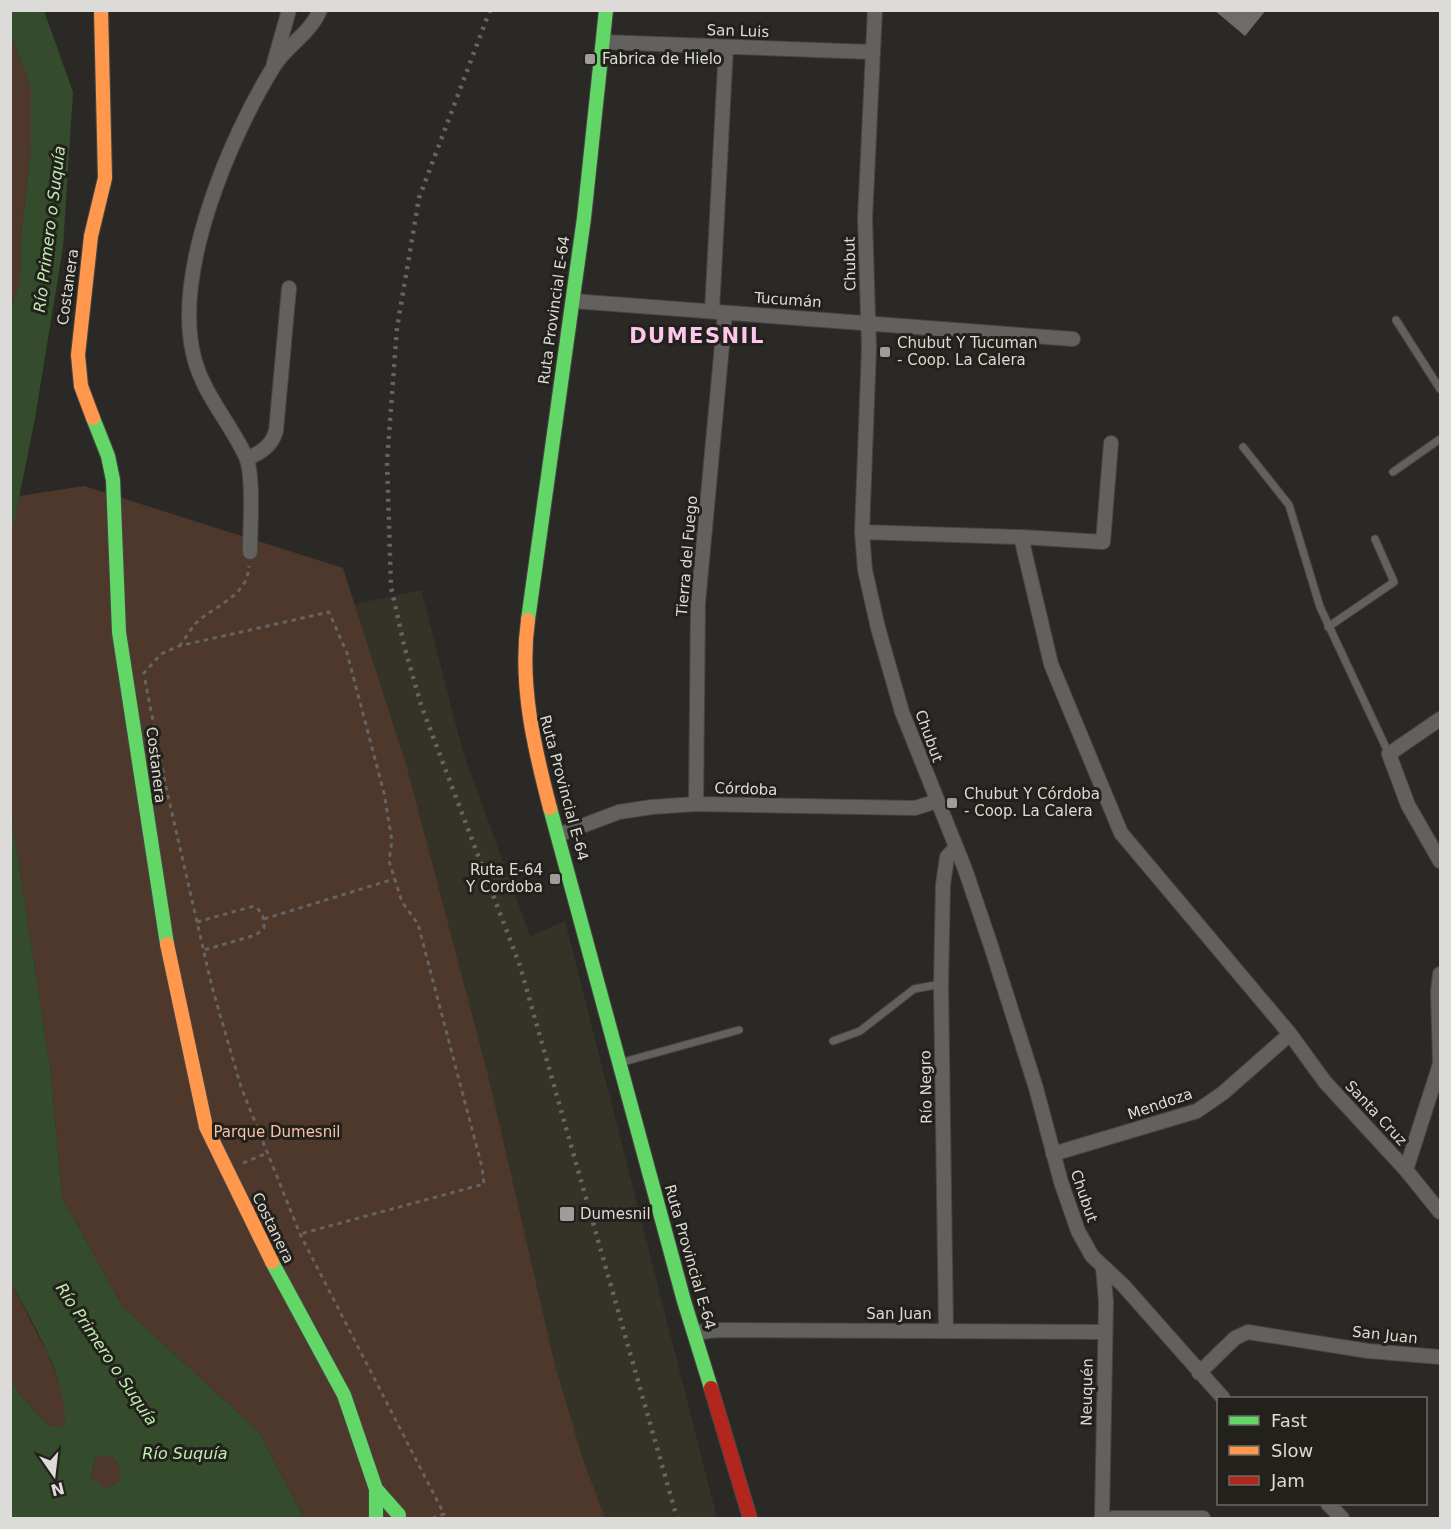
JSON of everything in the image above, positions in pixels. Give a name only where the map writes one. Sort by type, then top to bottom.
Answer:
[{"type":"street","name":"Costanera","points":[[101,10],[106,164],[104,190],[91,236],[78,335],[79,370],[81,386],[108,456],[113,480],[119,632],[160,910],[206,1127],[265,1249],[344,1395],[376,1489],[378,1518],[389,1514],[404,1516]]},
{"type":"street","points":[[250,552],[247,459],[201,379],[189,333],[189,310],[192,279],[218,181],[273,68],[290,10]]},
{"type":"street","points":[[273,68],[305,35],[320,10]]},
{"type":"street","name":"Ruta Provincial E-64","points":[[606,10],[573,301],[536,554],[524,662],[528,721],[694,1333],[750,1518]]},
{"type":"street","name":"Chubut","points":[[875,10],[865,218],[869,348],[862,532],[865,570],[884,653],[902,712],[956,847],[1027,1057],[1053,1154],[1078,1232],[1092,1256],[1137,1301],[1222,1397]]},
{"type":"street","name":"San Luis","points":[[603,42],[872,52]]},
{"type":"street","name":"Tierra del Fuego","points":[[696,804],[698,603],[719,312],[726,47]]},
{"type":"street","points":[[247,459],[264,451],[273,441],[276,431],[289,288]]},
{"type":"street","name":"Tucumán","points":[[573,301],[1073,339]]},
{"type":"street","points":[[862,532],[1103,542],[1111,443]]},
{"type":"street","name":"Santa Cruz","points":[[1021,537],[1051,664],[1115,822],[1130,845],[1290,1034],[1325,1082],[1406,1170],[1440,1212]]},
{"type":"street","points":[[1440,719],[1389,754],[1408,805],[1440,861]]},
{"type":"street","name":"Córdoba","points":[[558,834],[634,808],[696,804],[915,808],[937,801]]},
{"type":"street","name":"Río Negro","points":[[946,1331],[941,984],[943,870],[947,856],[956,847]]},
{"type":"street","points":[[1406,1170],[1440,1064],[1438,992],[1440,974]]},
{"type":"street","name":"Mendoza","points":[[1053,1154],[1197,1111],[1223,1093],[1290,1034]]},
{"type":"street","name":"Neuquén","points":[[1102,1518],[1106,1293],[1103,1267]]},
{"type":"street","name":"San Juan","points":[[694,1333],[717,1330],[1105,1332]]},
{"type":"street","name":"San Juan","points":[[1199,1373],[1235,1338],[1248,1332],[1368,1351],[1440,1357]]},
{"type":"street","name":"Costanera","points":[[376,1489],[404,1516]]},
{"type":"street","points":[[1330,1505],[1342,1518]]},
{"type":"street","points":[[1113,1518],[1203,1518]]},
{"type":"lane","points":[[1396,320],[1440,389]]},
{"type":"lane","points":[[1393,472],[1440,440]]},
{"type":"lane","points":[[1243,447],[1289,505],[1328,627],[1389,754]]},
{"type":"lane","points":[[1328,627],[1394,582],[1375,539]]},
{"type":"lane","points":[[833,1041],[860,1031],[914,989],[941,984]]},
{"type":"lane","points":[[620,1062],[739,1030]]},
{"type":"path","points":[[179,646],[195,624],[239,592],[249,574],[250,552]]},
{"type":"path","points":[[300,1234],[484,1184],[480,1157],[418,924],[402,902],[389,861],[392,841],[384,793],[347,654],[329,612],[179,646],[161,654],[142,673],[197,922],[241,1087],[300,1234],[445,1516],[433,1518]]},
{"type":"path","points":[[264,919],[395,879]]},
{"type":"path","points":[[197,922],[254,906],[261,911],[264,919],[264,928],[256,935],[204,950]]},
{"type":"path","points":[[227,1170],[267,1153]]},
{"type":"shaded area","points":[[421,590],[463,752],[530,936],[565,921],[717,1518],[410,1518],[166,644]]},
{"type":"green space","points":[[11,35],[31,87],[31,150],[21,236],[20,281],[11,313]]},
{"type":"green space","name":"Parque Dumesnil","points":[[84,486],[343,568],[407,768],[489,1079],[554,1361],[582,1457],[605,1518],[304,1518],[259,1432],[122,1306],[62,1197],[51,1073],[12,819],[10,538],[19,496]]},
{"type":"green space","points":[[13,1286],[48,1354],[66,1401],[65,1428],[49,1426],[20,1395],[11,1379],[10,1288]]},
{"type":"green space","points":[[96,1456],[112,1456],[120,1467],[120,1481],[107,1491],[91,1478]]},
{"type":"water","name":"Río Primero o Suquía","points":[[11,10],[44,11],[73,92],[63,247],[35,418],[11,538],[10,313],[20,281],[21,236],[31,150],[31,87],[11,35]]},
{"type":"water","name":"Río Suquía","points":[[11,773],[12,819],[51,1073],[62,1197],[122,1306],[259,1432],[304,1518],[11,1518],[11,1379],[20,1395],[49,1426],[65,1427],[64,1408],[56,1372],[14,1287],[11,1288]],"holes":[[[96,1456],[112,1456],[120,1467],[120,1481],[107,1490],[91,1477]]]},
{"type":"building","points":[[1214,10],[1266,10],[1245,36]]},
{"type":"railway","points":[[490,10],[419,198],[397,328],[387,461],[391,587],[421,705],[520,966],[677,1518]]},
{"type":"traffic: fast","points":[[528,620],[584,218],[606,10]]},
{"type":"traffic: fast","points":[[93,418],[108,456],[113,480],[119,632],[167,944]]},
{"type":"traffic: fast","points":[[550,808],[684,1301],[711,1388]]},
{"type":"traffic: fast","points":[[272,1262],[344,1395],[376,1489],[376,1518]]},
{"type":"traffic: fast","points":[[376,1489],[399,1515]]},
{"type":"traffic: slow","points":[[93,418],[81,386],[78,355],[91,236],[105,178],[101,10]]},
{"type":"traffic: slow","points":[[528,620],[525,668],[527,692],[534,739],[550,808]]},
{"type":"traffic: slow","points":[[167,944],[206,1127],[272,1262]]},
{"type":"traffic: jam","points":[[711,1388],[750,1518]]},
{"type":"place","name":"Fabrica de Hielo","points":[[590,59]]},
{"type":"place","name":"Chubut Y Tucuman - Coop. La Calera","points":[[885,352]]},
{"type":"place","name":"Chubut Y Córdoba - Coop. La Calera","points":[[952,803]]},
{"type":"place","name":"Ruta E-64 Y Cordoba","points":[[555,879]]},
{"type":"place","name":"Dumesnil","points":[[567,1214]]},
{"type":"district","name":"DUMESNIL","points":[[697,336]]}]
